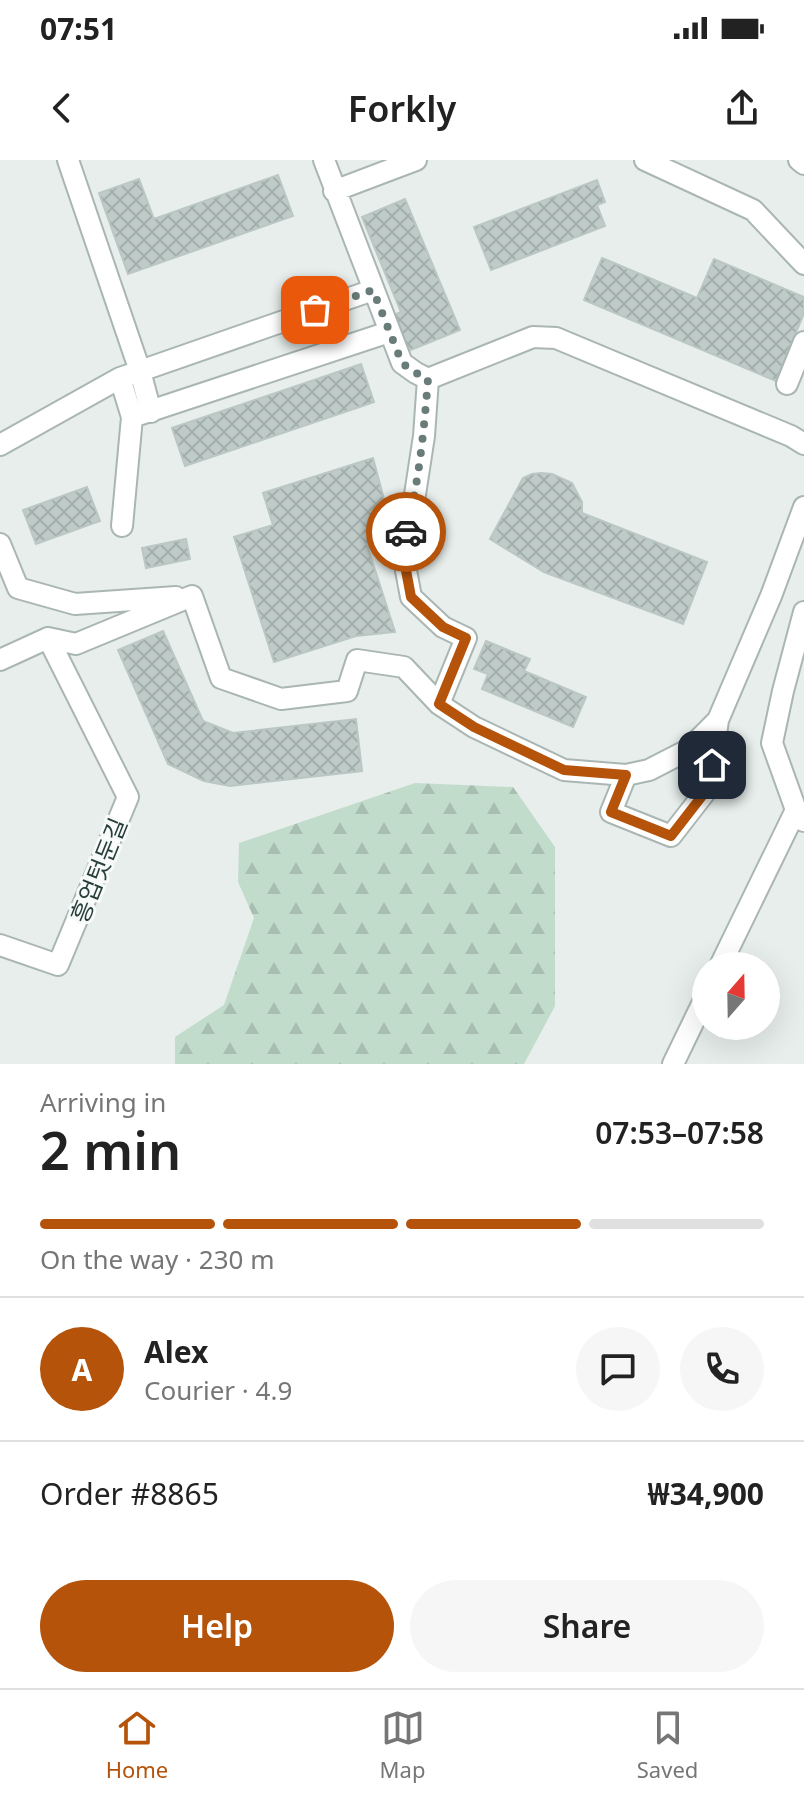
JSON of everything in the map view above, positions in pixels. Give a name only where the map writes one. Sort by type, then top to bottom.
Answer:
[{"type":"street","points":[[68,160],[142,414],[122,526]]},
{"type":"street","points":[[324,160],[402,363],[416,373],[428,379],[533,337],[556,338],[804,444]]},
{"type":"street","points":[[334,191],[416,160]]},
{"type":"street","points":[[645,160],[753,210],[804,264]]},
{"type":"street","points":[[0,445],[130,374],[373,290]]},
{"type":"street","points":[[142,414],[389,332]]},
{"type":"street","points":[[787,384],[804,342]]},
{"type":"street","points":[[428,379],[424,436],[414,501],[402,549],[411,597],[443,627],[466,638],[439,704]]},
{"type":"street","points":[[626,775],[611,812],[671,836],[709,787],[718,720],[771,596],[804,507]]},
{"type":"street","points":[[0,544],[18,588],[75,604],[192,596]]},
{"type":"street","points":[[192,596],[221,678],[281,699],[347,691],[357,660],[404,667],[439,704],[474,727],[564,770],[626,775],[649,770],[688,750],[718,720]]},
{"type":"street","points":[[0,660],[48,638],[76,644],[192,596]]},
{"type":"street","points":[[727,952],[800,816],[772,743],[804,610],[771,596]]},
{"type":"street","name":"흥업텃둔길","points":[[0,945],[58,965],[128,797],[48,638]]},
{"type":"street","points":[[673,1064],[692,1025]]},
{"type":"green space","points":[[415,783],[513,787],[555,847],[555,1006],[524,1064],[175,1064],[175,1037],[224,1005],[254,918],[238,882],[239,843]]},
{"type":"building","points":[[278,175],[293,216],[128,274],[99,193],[139,179],[154,219]]},
{"type":"building","points":[[597,180],[605,202],[597,205],[605,226],[491,270],[474,227]]},
{"type":"building","points":[[405,199],[460,330],[406,352],[391,316],[401,312],[362,217]]},
{"type":"building","points":[[602,258],[697,298],[714,259],[804,297],[804,313],[776,381],[584,300]]},
{"type":"building","points":[[361,364],[374,402],[185,466],[172,428]]},
{"type":"building","points":[[373,458],[384,499],[367,545],[395,632],[356,636],[274,662],[234,537],[273,525],[263,493]]},
{"type":"building","points":[[541,473],[552,474],[572,483],[582,502],[582,513],[707,562],[683,624],[544,572],[490,539],[523,478]]},
{"type":"building","points":[[87,487],[100,521],[36,544],[23,510]]},
{"type":"building","points":[[186,539],[190,559],[146,568],[142,548]]},
{"type":"building","points":[[163,631],[203,721],[233,733],[356,719],[362,771],[230,786],[204,781],[168,764],[118,650]]},
{"type":"building","points":[[486,641],[530,659],[524,671],[586,697],[573,727],[482,689],[488,674],[474,669]]},
{"type":"way so far","points":[[315,310],[373,290],[402,363],[428,379],[424,436],[406,532]]},
{"type":"route","points":[[406,532],[402,549],[411,597],[443,627],[466,638],[439,704],[474,727],[564,770],[626,775],[611,812],[671,836],[709,787],[712,765]]}]
